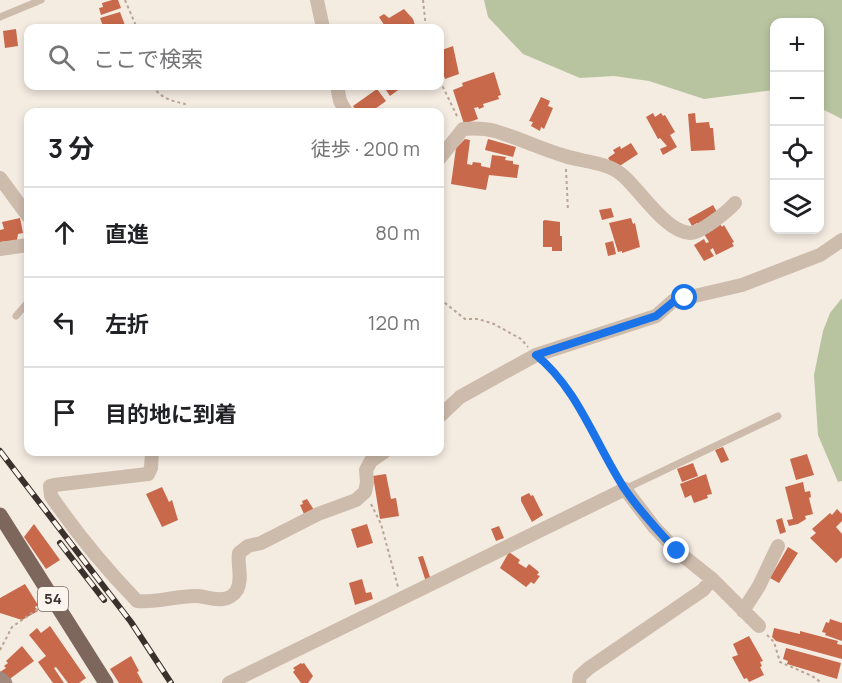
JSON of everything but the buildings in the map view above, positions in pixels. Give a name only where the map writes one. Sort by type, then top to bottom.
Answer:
[{"type":"main road","name":"54","points":[[0,515],[106,683]]},
{"type":"main road","points":[[0,679],[5,683]]},
{"type":"street","points":[[317,0],[322,24]]},
{"type":"street","points":[[338,90],[344,108]]},
{"type":"street","points":[[444,153],[463,129],[477,128],[494,131],[566,157],[610,168],[622,175],[656,213],[681,231],[691,233],[729,211],[735,203]]},
{"type":"street","points":[[0,178],[24,211]]},
{"type":"street","points":[[444,412],[460,397],[536,355],[656,316],[673,302],[742,285],[820,255],[842,240]]},
{"type":"street","points":[[0,249],[24,246]]},
{"type":"street","points":[[152,456],[148,474],[54,485],[50,486],[49,490],[77,533],[110,573],[137,601],[149,602],[199,596],[221,600],[231,597],[237,589],[240,576],[237,564],[239,553],[248,546],[261,543],[318,514],[356,500],[365,492],[366,470],[371,460],[378,456]]},
{"type":"street","points":[[229,683],[625,489],[654,527],[677,551],[712,579],[759,626]]},
{"type":"street","points":[[743,611],[759,586],[778,546]]},
{"type":"street","points":[[579,683],[580,676],[589,668],[703,590],[712,579]]},
{"type":"lane","points":[[0,16],[41,0]]},
{"type":"lane","points":[[16,316],[24,307]]},
{"type":"lane","points":[[625,489],[778,417]]},
{"type":"path","points":[[125,0],[135,24]]},
{"type":"path","points":[[423,0],[426,24]]},
{"type":"path","points":[[444,89],[463,129]]},
{"type":"path","points":[[155,90],[171,100],[185,104],[185,108]]},
{"type":"path","points":[[566,157],[568,212]]},
{"type":"path","points":[[444,302],[465,319],[478,319],[494,324],[521,339],[548,364],[566,386],[625,489]]},
{"type":"path","points":[[365,492],[381,524],[401,599]]},
{"type":"path","points":[[0,650],[12,627],[53,600]]},
{"type":"path","points":[[759,626],[774,642],[780,662],[822,683]]},
{"type":"green space","points":[[484,0],[842,0],[842,119],[824,110],[824,18],[770,18],[770,91],[704,99],[649,81],[614,76],[580,78],[523,54],[488,17]]},
{"type":"green space","points":[[842,298],[842,481],[838,482],[818,435],[814,375],[823,331],[830,313]]},
{"type":"railway","points":[[0,451],[131,622],[171,683]]},
{"type":"railway","points":[[60,543],[104,600]]},
{"type":"route","points":[[677,551],[654,527],[625,489],[566,386],[548,364],[536,355],[656,316],[673,302],[685,298]]}]
